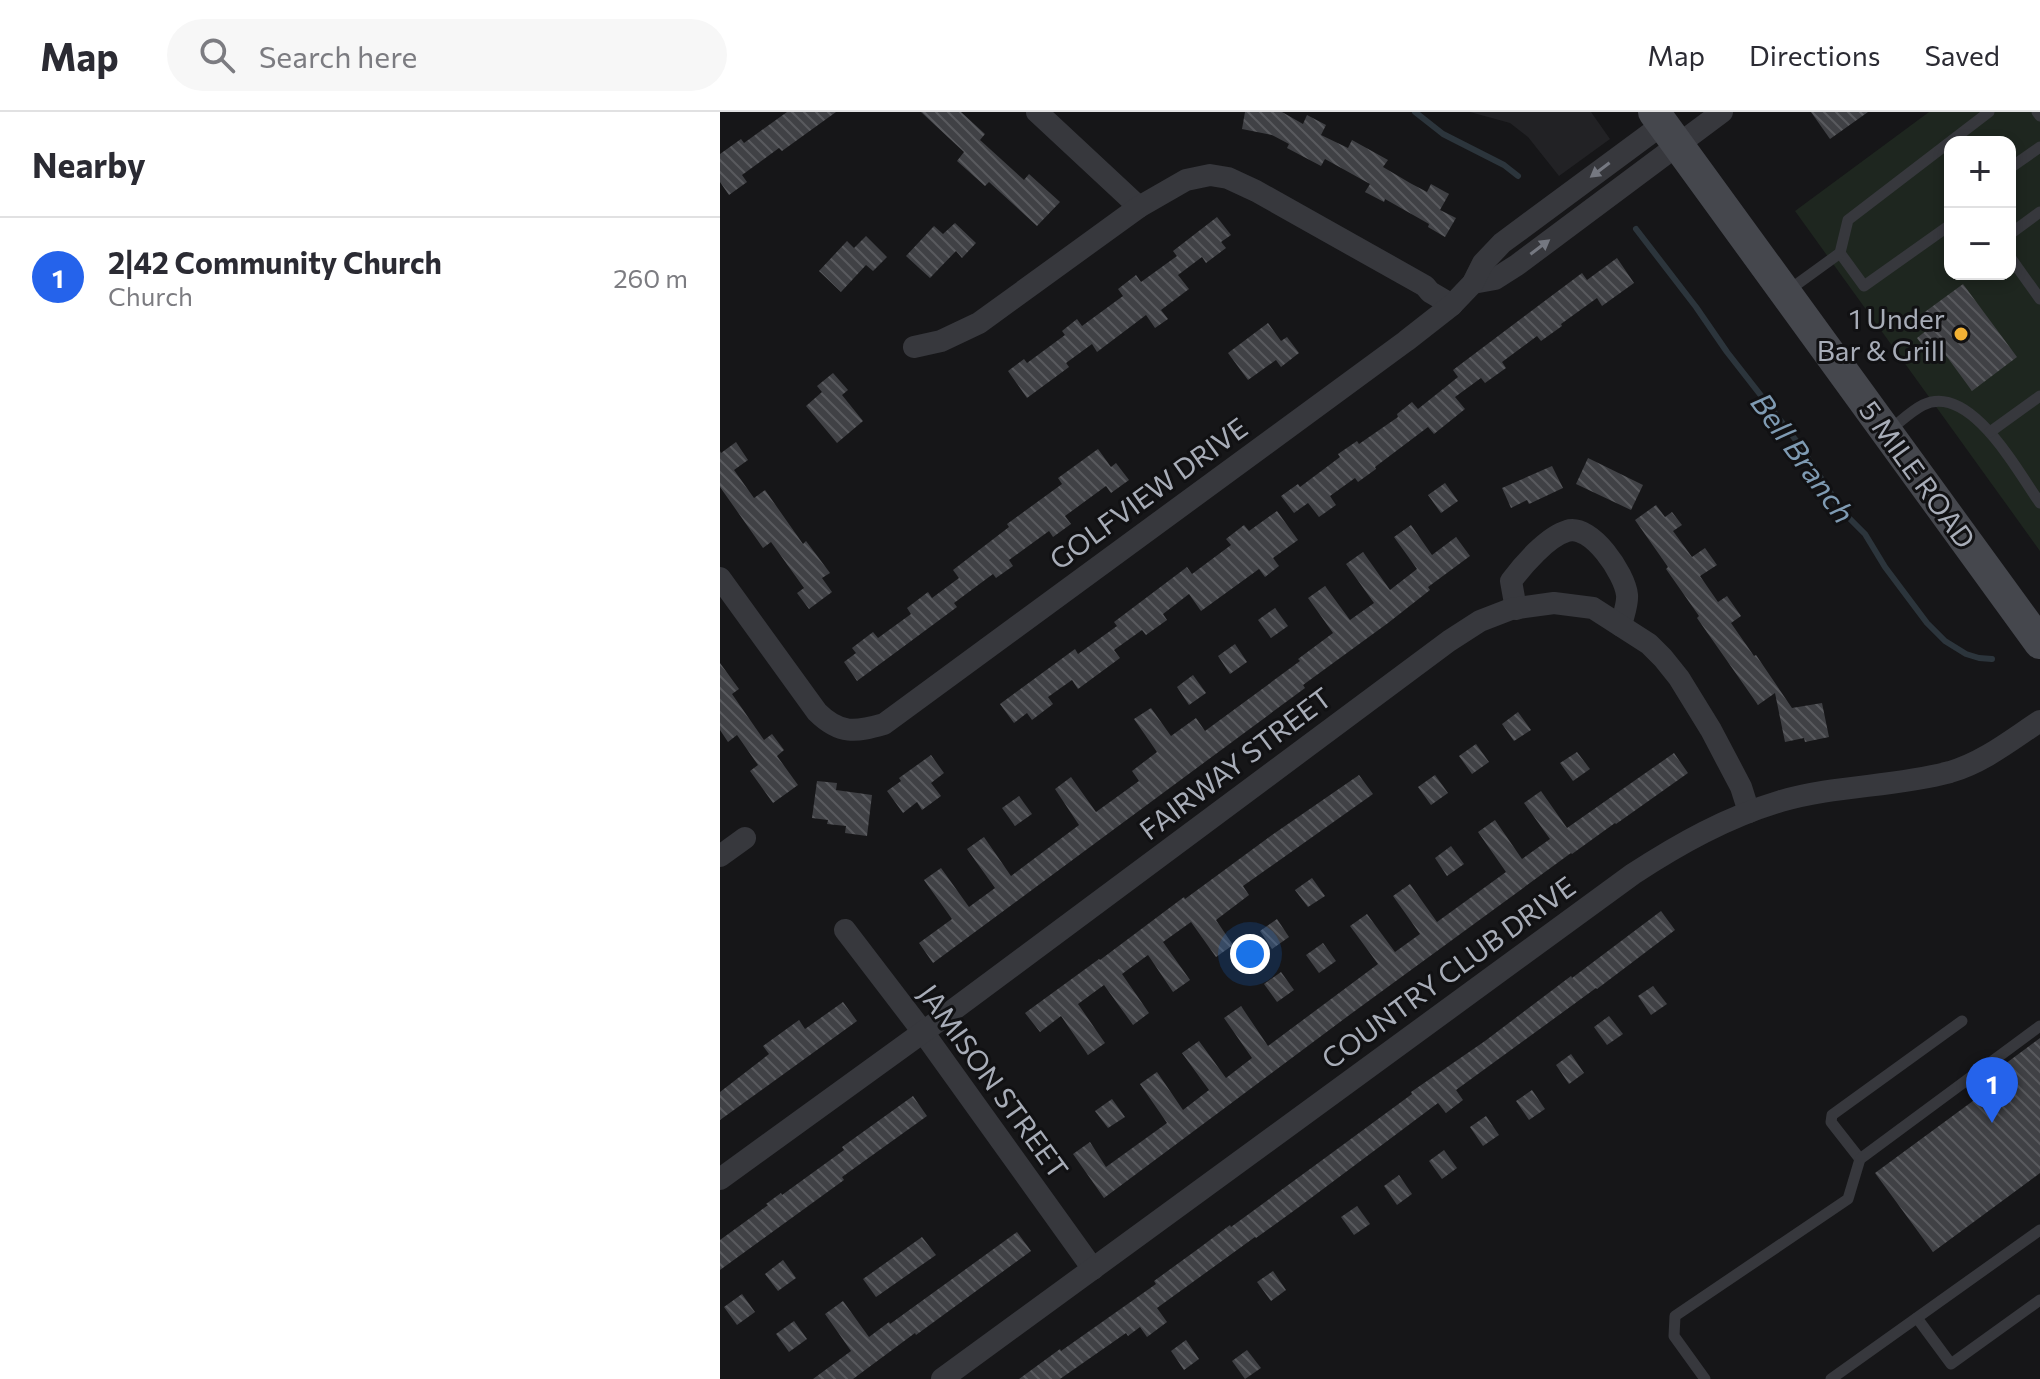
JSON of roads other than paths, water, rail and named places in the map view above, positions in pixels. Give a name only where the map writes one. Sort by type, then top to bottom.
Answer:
[{"type":"main road","name":"5 MILE ROAD","points":[[1664,122],[2040,643]]},
{"type":"street","points":[[1037,112],[1139,207]]},
{"type":"street","name":"GOLFVIEW DRIVE","points":[[720,578],[827,722],[849,730],[884,724],[1406,341],[1452,305],[1473,283],[1495,279],[1517,265],[1664,122],[1722,112]]},
{"type":"street","points":[[914,347],[941,341],[979,323],[1139,207],[1172,187],[1210,175],[1228,178],[1256,191],[1399,271],[1452,305]]},
{"type":"street","points":[[1516,609],[1511,581],[1525,562],[1555,537],[1569,530],[1577,531],[1592,539],[1620,573],[1627,596],[1621,626]]},
{"type":"street","name":"FAIRWAY STREET","points":[[720,1179],[1449,641],[1496,614],[1554,603],[1593,608],[1649,644],[1679,678],[1711,730],[1741,787],[1749,812]]},
{"type":"street","name":"COUNTRY CLUB DRIVE","points":[[942,1379],[1633,874],[1695,836],[1780,801],[1822,791],[1924,778],[1951,771],[1996,751],[2040,721]]},
{"type":"street","points":[[720,856],[745,838]]},
{"type":"street","name":"JAMISON STREET","points":[[845,930],[923,1032],[1093,1269]]},
{"type":"lane","points":[[1786,292],[1840,253],[1848,220],[1989,112]]},
{"type":"lane","points":[[2016,164],[2040,147]]},
{"type":"lane","points":[[2016,230],[2040,212]]},
{"type":"lane","points":[[1840,253],[1864,286],[1944,229]]},
{"type":"lane","points":[[2016,263],[2035,281],[2040,299]]},
{"type":"lane","points":[[1990,432],[2040,396]]},
{"type":"lane","points":[[1887,432],[1924,405],[1940,400],[1964,408],[1984,424],[2040,503]]},
{"type":"lane","points":[[1860,1159],[1831,1122],[1832,1115],[1962,1021]]},
{"type":"lane","points":[[1705,1379],[1674,1336],[1675,1316],[1848,1199],[1860,1159],[2040,1026]]},
{"type":"lane","points":[[1831,1379],[2040,1230]]},
{"type":"lane","points":[[1917,1318],[1951,1364],[2040,1300]]},
{"type":"waterway","name":"Bell Branch","points":[[1415,112],[1443,134],[1504,165],[1518,176]]},
{"type":"waterway","name":"Bell Branch","points":[[1636,229],[1798,443],[1843,512],[1865,534],[1885,567],[1927,623],[1945,641],[1966,654],[1992,659]]},
{"type":"place","name":"1 Under Bar & Grill","points":[[1961,334]]},
{"type":"place","name":"2|42 Community Church","points":[[1992,1123]]}]
